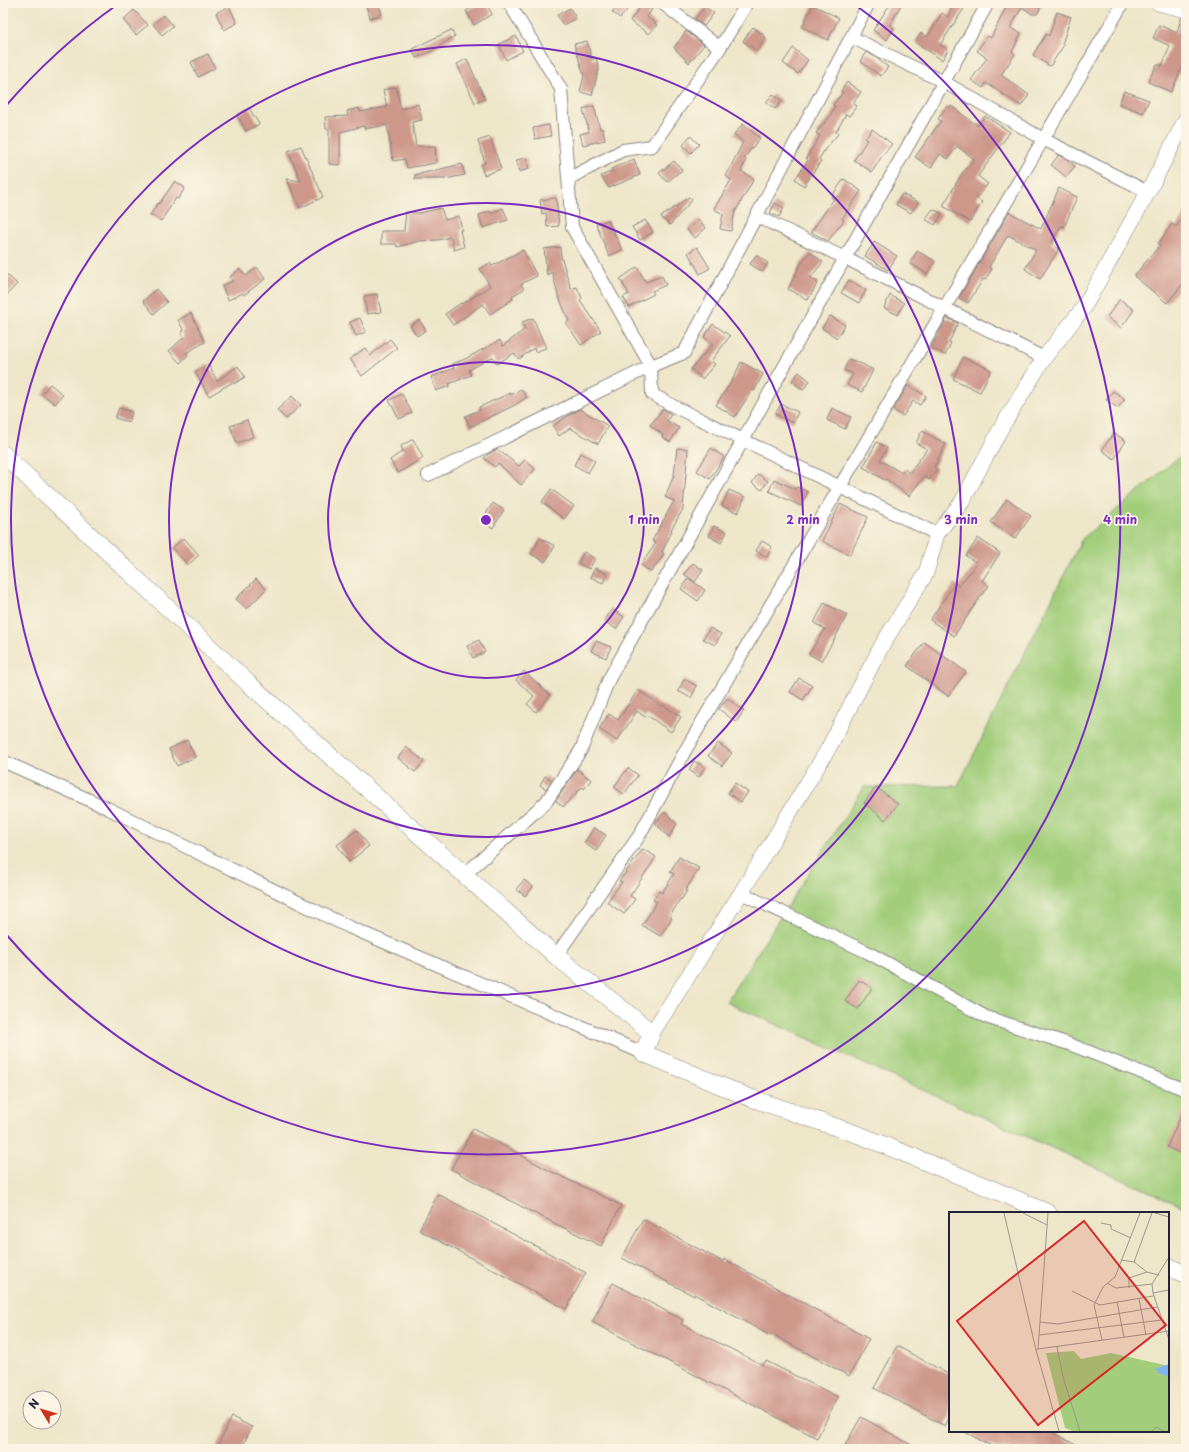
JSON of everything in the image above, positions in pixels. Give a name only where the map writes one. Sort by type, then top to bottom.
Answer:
[{"type":"main road","points":[[3,454],[248,683],[556,956],[652,1033],[643,1053],[748,1097],[862,1136],[1046,1212]]},
{"type":"main road","points":[[1169,1267],[1186,1274]]},
{"type":"street","points":[[509,3],[561,88],[572,227],[651,366],[652,394],[675,407],[937,534]]},
{"type":"street","points":[[662,3],[720,48]]},
{"type":"street","points":[[568,179],[623,150],[652,146],[720,48],[747,3]]},
{"type":"street","points":[[428,475],[651,366],[684,353],[869,3]]},
{"type":"street","points":[[464,875],[546,802],[582,750],[609,679],[988,3]]},
{"type":"street","points":[[556,956],[639,836],[684,752],[1122,3]]},
{"type":"street","points":[[1158,3],[1186,10]]},
{"type":"street","points":[[851,37],[944,82],[1043,139],[1148,192]]},
{"type":"street","points":[[652,1033],[741,893],[828,749],[882,647],[926,573],[937,534],[962,502],[1001,428],[1044,358],[1084,307],[1148,192],[1186,119]]},
{"type":"street","points":[[756,216],[845,258],[1044,358]]},
{"type":"street","points":[[3,761],[107,808],[349,927],[643,1053]]},
{"type":"street","points":[[741,893],[867,952],[986,1018],[1069,1044],[1186,1090]]},
{"type":"green space","points":[[1186,451],[1186,1208],[726,1002],[864,787],[958,786],[1082,539]]},
{"type":"building","points":[[365,3],[378,3],[382,14],[370,18]]},
{"type":"building","points":[[480,3],[486,3],[492,14],[474,25],[466,11]]},
{"type":"building","points":[[643,3],[652,9],[647,17],[657,25],[649,34],[630,21]]},
{"type":"building","points":[[891,3],[902,3],[890,25],[894,28],[887,40],[873,30]]},
{"type":"building","points":[[954,3],[958,3],[965,7],[940,45],[948,50],[942,60],[915,42],[921,33],[927,37],[942,13],[948,17]]},
{"type":"building","points":[[1008,3],[1043,3],[1037,14],[1032,14],[1022,7],[1010,28],[1021,33],[1012,52],[1015,54],[1001,75],[1029,95],[1021,106],[986,83],[983,88],[971,80],[987,58],[977,51],[987,36],[991,38]]},
{"type":"building","points":[[619,4],[627,10],[620,18],[612,12]]},
{"type":"building","points":[[813,5],[839,18],[828,40],[802,27]]},
{"type":"building","points":[[229,6],[237,23],[224,30],[216,13]]},
{"type":"building","points":[[705,7],[714,13],[704,26],[695,19]]},
{"type":"building","points":[[570,8],[576,18],[563,25],[557,15]]},
{"type":"building","points":[[134,10],[148,25],[136,35],[123,20]]},
{"type":"building","points":[[1057,12],[1071,17],[1062,44],[1064,45],[1050,66],[1033,55],[1046,34],[1049,36]]},
{"type":"building","points":[[164,15],[173,26],[162,35],[153,24]]},
{"type":"building","points":[[1181,18],[1186,19],[1186,59],[1171,92],[1148,82],[1157,64],[1162,66],[1170,46],[1153,38],[1159,25],[1177,33]]},
{"type":"building","points":[[753,27],[766,37],[757,51],[743,41]]},
{"type":"building","points":[[451,30],[455,36],[432,51],[416,58],[412,49]]},
{"type":"building","points":[[686,31],[704,45],[689,63],[674,48]]},
{"type":"building","points":[[516,36],[523,51],[506,60],[499,44]]},
{"type":"building","points":[[587,41],[592,60],[596,58],[599,68],[592,95],[580,92],[584,76],[574,44]]},
{"type":"building","points":[[793,48],[808,60],[798,74],[783,63]]},
{"type":"building","points":[[866,52],[874,56],[888,67],[881,76],[860,61]]},
{"type":"building","points":[[208,54],[215,68],[198,77],[191,62]]},
{"type":"building","points":[[467,59],[485,99],[475,103],[457,64]]},
{"type":"building","points":[[847,82],[861,92],[853,103],[857,106],[849,116],[846,114],[836,132],[838,134],[825,149],[819,159],[821,161],[804,186],[795,179],[808,160],[806,158],[820,136],[816,133],[830,116],[835,106],[833,105],[843,92],[841,91]]},
{"type":"building","points":[[396,87],[401,109],[418,104],[422,120],[412,122],[416,146],[435,146],[436,163],[407,168],[405,159],[393,161],[387,125],[364,129],[364,126],[340,132],[340,165],[329,164],[329,129],[326,129],[325,117],[348,116],[347,111],[359,108],[360,112],[387,107],[383,90]]},
{"type":"building","points":[[1124,91],[1149,100],[1143,113],[1119,104]]},
{"type":"building","points":[[773,94],[782,101],[775,109],[766,102]]},
{"type":"building","points":[[594,106],[600,129],[603,129],[605,140],[583,145],[580,134],[589,132],[583,109]]},
{"type":"building","points":[[947,106],[950,108],[951,106],[978,126],[985,116],[1010,132],[978,176],[988,184],[976,198],[982,202],[970,222],[943,206],[961,175],[974,159],[957,146],[948,159],[940,154],[931,168],[915,157],[941,121],[938,119]]},
{"type":"building","points":[[249,108],[259,124],[246,131],[237,115]]},
{"type":"building","points":[[743,124],[760,138],[744,158],[746,160],[741,171],[754,179],[735,212],[731,231],[720,229],[723,214],[714,209],[731,180],[726,176],[743,142],[734,134]]},
{"type":"building","points":[[549,125],[551,136],[535,139],[533,128]]},
{"type":"building","points":[[872,129],[892,144],[872,172],[854,160]]},
{"type":"building","points":[[690,136],[699,144],[691,153],[683,145]]},
{"type":"building","points":[[490,137],[501,169],[484,175],[481,165],[485,163],[478,141]]},
{"type":"building","points":[[301,146],[323,197],[300,208],[287,179],[301,181],[288,151]]},
{"type":"building","points":[[1059,155],[1067,159],[1075,166],[1066,177],[1051,165]]},
{"type":"building","points":[[526,158],[529,169],[519,172],[516,160]]},
{"type":"building","points":[[634,159],[640,175],[609,188],[601,176],[613,171],[611,169]]},
{"type":"building","points":[[674,161],[682,170],[667,182],[659,173]]},
{"type":"building","points":[[462,164],[465,175],[445,179],[415,179],[415,175]]},
{"type":"building","points":[[844,179],[861,191],[842,219],[844,220],[828,241],[811,232],[834,199],[831,197]]},
{"type":"building","points":[[175,181],[185,188],[178,199],[176,198],[161,221],[150,215]]},
{"type":"building","points":[[1059,188],[1077,197],[1064,227],[1061,226],[1051,243],[1059,249],[1040,279],[1025,269],[1036,250],[1008,235],[989,267],[992,269],[985,280],[983,279],[968,303],[959,298],[1009,212],[1041,229]]},
{"type":"building","points":[[902,194],[918,202],[911,213],[896,205]]},
{"type":"building","points":[[689,197],[692,200],[670,225],[661,217]]},
{"type":"building","points":[[556,198],[559,226],[547,227],[546,213],[542,214],[540,200]]},
{"type":"building","points":[[775,203],[784,208],[779,217],[770,213]]},
{"type":"building","points":[[441,208],[445,220],[459,216],[462,230],[460,230],[464,247],[454,250],[451,237],[438,240],[419,241],[397,247],[396,244],[381,244],[381,231],[404,231],[406,212],[419,213]]},
{"type":"building","points":[[503,208],[508,220],[483,228],[479,215],[490,211],[491,213]]},
{"type":"building","points":[[933,209],[942,214],[935,225],[925,219]]},
{"type":"building","points":[[1186,212],[1186,280],[1167,303],[1134,276],[1160,245],[1158,244],[1172,224],[1176,227]]},
{"type":"building","points":[[698,219],[706,228],[695,238],[687,230]]},
{"type":"building","points":[[608,220],[622,250],[609,256],[596,224]]},
{"type":"building","points":[[645,220],[653,232],[640,240],[632,227]]},
{"type":"building","points":[[874,242],[897,256],[888,270],[865,256]]},
{"type":"building","points":[[560,247],[561,256],[571,289],[577,287],[582,298],[580,300],[601,331],[581,345],[566,323],[569,321],[558,295],[552,272],[547,275],[544,249]]},
{"type":"building","points":[[697,247],[710,268],[700,274],[688,253]]},
{"type":"building","points":[[523,250],[537,276],[521,284],[524,289],[512,296],[513,299],[490,314],[483,304],[453,325],[445,314],[490,286],[480,269],[490,263],[492,266]]},
{"type":"building","points":[[917,251],[935,261],[927,274],[910,263]]},
{"type":"building","points":[[810,252],[823,262],[810,278],[818,282],[808,300],[788,289],[800,265]]},
{"type":"building","points":[[756,255],[768,263],[762,272],[750,264]]},
{"type":"building","points":[[257,267],[265,279],[244,295],[243,293],[228,300],[222,286],[233,281],[230,277],[240,269],[246,276]]},
{"type":"building","points":[[637,267],[646,282],[662,276],[666,285],[652,291],[654,294],[629,307],[623,297],[629,294],[620,279]]},
{"type":"building","points":[[3,271],[17,284],[3,299]]},
{"type":"building","points":[[849,280],[866,290],[859,303],[841,293]]},
{"type":"building","points":[[156,289],[167,302],[154,314],[143,301]]},
{"type":"building","points":[[377,294],[381,312],[367,314],[364,296]]},
{"type":"building","points":[[890,295],[904,303],[898,315],[884,308]]},
{"type":"building","points":[[1120,299],[1134,310],[1121,328],[1107,317]]},
{"type":"building","points":[[191,313],[205,342],[186,353],[188,355],[180,363],[169,351],[184,337],[181,332],[184,331],[178,320]]},
{"type":"building","points":[[830,316],[845,325],[837,338],[822,328]]},
{"type":"building","points":[[360,318],[366,332],[356,336],[350,322]]},
{"type":"building","points":[[533,318],[546,348],[535,352],[534,348],[519,359],[514,353],[497,364],[493,357],[469,370],[471,375],[449,384],[450,386],[436,391],[431,377],[454,368],[452,364],[465,359],[500,340],[503,346],[525,329],[522,322]]},
{"type":"building","points":[[947,318],[958,323],[945,355],[931,348]]},
{"type":"building","points":[[419,320],[426,330],[417,336],[410,326]]},
{"type":"building","points":[[713,324],[730,336],[711,361],[715,364],[702,379],[691,369],[713,344],[704,337]]},
{"type":"building","points":[[390,339],[397,348],[362,376],[350,359],[365,348],[370,356]]},
{"type":"building","points":[[963,357],[991,370],[980,392],[953,379]]},
{"type":"building","points":[[849,359],[873,370],[862,392],[847,385],[853,374],[844,370]]},
{"type":"building","points":[[741,362],[763,374],[754,391],[752,390],[735,417],[716,405],[733,379]]},
{"type":"building","points":[[208,364],[217,381],[238,366],[245,377],[209,396],[195,372]]},
{"type":"building","points":[[799,372],[810,381],[803,390],[792,381]]},
{"type":"building","points":[[50,384],[63,395],[55,404],[42,394]]},
{"type":"building","points":[[908,385],[926,396],[920,405],[913,401],[903,416],[893,410]]},
{"type":"building","points":[[521,389],[527,397],[515,405],[470,427],[465,416],[480,410],[479,407],[510,393],[511,395]]},
{"type":"building","points":[[1113,391],[1125,399],[1118,408],[1106,400]]},
{"type":"building","points":[[402,394],[412,413],[399,419],[389,400]]},
{"type":"building","points":[[292,396],[301,405],[286,419],[277,410]]},
{"type":"building","points":[[781,404],[798,412],[793,423],[775,414]]},
{"type":"building","points":[[119,408],[132,412],[129,422],[115,418]]},
{"type":"building","points":[[832,408],[851,417],[845,429],[827,420]]},
{"type":"building","points":[[580,409],[608,426],[598,444],[570,428],[559,436],[553,426]]},
{"type":"building","points":[[663,409],[671,414],[667,421],[679,428],[670,442],[662,437],[663,435],[650,425]]},
{"type":"building","points":[[247,420],[253,437],[237,443],[230,426]]},
{"type":"building","points":[[922,431],[946,444],[934,467],[937,469],[929,480],[924,476],[909,496],[886,479],[885,480],[863,467],[877,442],[887,448],[880,460],[902,473],[905,469],[909,473],[927,449],[916,443]]},
{"type":"building","points":[[1114,433],[1126,441],[1114,459],[1102,450]]},
{"type":"building","points":[[413,439],[423,458],[398,473],[390,460],[403,451],[401,446]]},
{"type":"building","points":[[677,448],[688,449],[683,509],[671,530],[672,531],[662,552],[664,554],[651,572],[641,565],[656,543],[652,541],[674,501],[665,497],[674,475]]},
{"type":"building","points":[[711,448],[724,457],[710,479],[697,471]]},
{"type":"building","points":[[497,449],[519,466],[525,460],[535,469],[521,485],[498,463],[495,467],[484,458]]},
{"type":"building","points":[[581,453],[595,461],[588,473],[574,465]]},
{"type":"building","points":[[758,474],[768,481],[762,490],[752,483]]},
{"type":"building","points":[[774,479],[795,489],[797,487],[808,492],[801,506],[769,491]]},
{"type":"building","points":[[551,489],[574,506],[564,519],[542,502]]},
{"type":"building","points":[[729,490],[745,497],[738,513],[722,506]]},
{"type":"building","points":[[1007,499],[1031,516],[1015,539],[991,522]]},
{"type":"building","points":[[493,503],[504,510],[493,528],[481,521]]},
{"type":"building","points":[[840,504],[868,517],[850,555],[822,541]]},
{"type":"building","points":[[714,526],[727,532],[721,543],[709,536]]},
{"type":"building","points":[[184,538],[199,555],[188,565],[172,548]]},
{"type":"building","points":[[540,538],[555,546],[545,562],[531,554]]},
{"type":"building","points":[[978,538],[1000,553],[982,581],[989,586],[954,636],[930,620],[955,583],[959,586],[977,563],[966,556]]},
{"type":"building","points":[[762,541],[772,547],[767,557],[756,551]]},
{"type":"building","points":[[584,552],[595,559],[589,569],[578,563]]},
{"type":"building","points":[[693,563],[703,570],[695,582],[684,574]]},
{"type":"building","points":[[595,568],[607,574],[603,583],[590,577]]},
{"type":"building","points":[[688,578],[705,590],[698,601],[681,589]]},
{"type":"building","points":[[256,579],[266,589],[247,609],[236,599]]},
{"type":"building","points":[[824,603],[847,615],[821,661],[809,654],[825,629],[814,623]]},
{"type":"building","points":[[612,609],[624,617],[616,629],[604,621]]},
{"type":"building","points":[[710,628],[721,634],[715,645],[703,639]]},
{"type":"building","points":[[479,640],[485,652],[473,658],[467,646]]},
{"type":"building","points":[[596,641],[611,647],[606,658],[591,651]]},
{"type":"building","points":[[924,642],[966,672],[948,696],[907,666]]},
{"type":"building","points":[[524,671],[550,695],[536,712],[527,704],[534,696],[516,680]]},
{"type":"building","points":[[799,678],[812,686],[803,700],[790,692]]},
{"type":"building","points":[[684,679],[697,686],[691,698],[678,691]]},
{"type":"building","points":[[638,690],[681,717],[671,732],[647,715],[645,717],[637,711],[617,741],[599,729],[609,714],[618,720]]},
{"type":"building","points":[[727,698],[744,711],[736,722],[719,709]]},
{"type":"building","points":[[187,740],[195,757],[177,766],[169,749]]},
{"type":"building","points":[[718,743],[732,753],[722,766],[708,756]]},
{"type":"building","points":[[406,747],[424,761],[415,772],[398,758]]},
{"type":"building","points":[[694,761],[705,767],[699,777],[689,770]]},
{"type":"building","points":[[628,768],[638,775],[624,794],[614,787]]},
{"type":"building","points":[[577,769],[591,780],[584,789],[582,787],[563,807],[556,801]]},
{"type":"building","points":[[545,776],[552,780],[546,789],[540,785]]},
{"type":"building","points":[[735,783],[748,792],[741,802],[728,793]]},
{"type":"building","points":[[876,787],[898,804],[885,820],[864,803]]},
{"type":"building","points":[[665,812],[677,824],[669,837],[655,823]]},
{"type":"building","points":[[594,828],[606,835],[596,851],[584,843]]},
{"type":"building","points":[[357,830],[369,846],[349,862],[337,845]]},
{"type":"building","points":[[643,849],[656,857],[630,896],[635,899],[624,914],[607,902],[622,882],[619,881]]},
{"type":"building","points":[[679,857],[699,868],[685,891],[687,891],[681,900],[680,899],[670,916],[672,918],[660,936],[642,925],[657,902],[653,900],[659,891],[662,893],[674,874],[670,872]]},
{"type":"building","points":[[524,880],[533,887],[525,896],[516,889]]},
{"type":"building","points":[[859,980],[872,988],[858,1009],[845,1001]]},
{"type":"building","points":[[1186,1104],[1186,1156],[1167,1147]]},
{"type":"building","points":[[473,1129],[550,1171],[621,1205],[601,1246],[526,1209],[451,1169]]},
{"type":"building","points":[[438,1194],[586,1273],[566,1309],[419,1230]]},
{"type":"building","points":[[643,1219],[723,1262],[724,1259],[869,1339],[849,1376],[772,1334],[771,1336],[694,1294],[694,1296],[622,1258]]},
{"type":"building","points":[[613,1283],[683,1320],[681,1324],[763,1365],[766,1361],[838,1397],[817,1438],[592,1322]]},
{"type":"building","points":[[897,1346],[949,1374],[949,1418],[945,1426],[874,1388]]},
{"type":"building","points":[[232,1417],[252,1427],[241,1449],[216,1449]]},
{"type":"building","points":[[861,1417],[919,1449],[843,1449]]},
{"type":"building","points":[[965,1432],[1052,1432],[1083,1449],[997,1449]]}]
